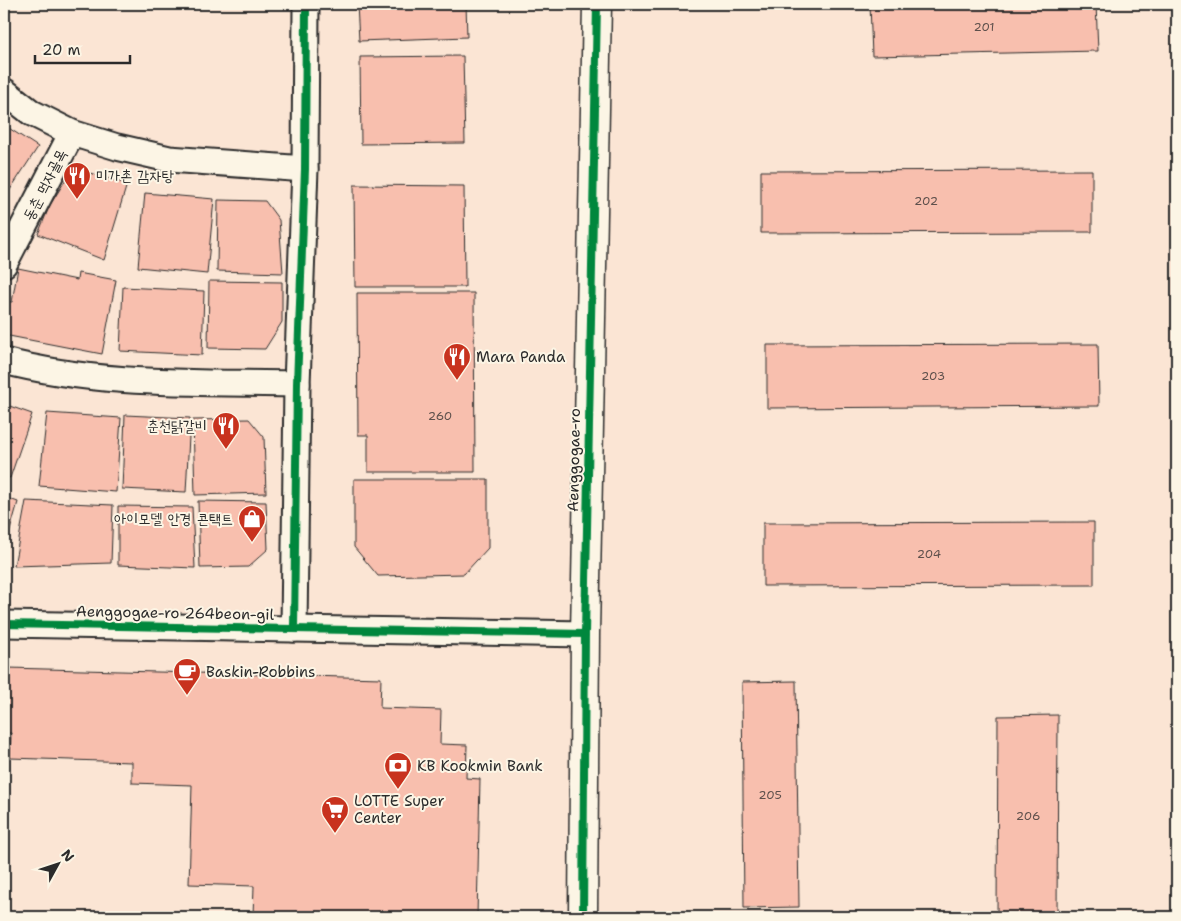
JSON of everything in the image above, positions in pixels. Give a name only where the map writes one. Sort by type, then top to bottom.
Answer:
[{"type":"street","points":[[294,629],[297,384],[305,168],[306,4]]},
{"type":"street","name":"Aenggogae-ro","points":[[583,917],[585,634],[597,4]]},
{"type":"street","points":[[4,91],[32,113],[72,133],[118,147],[169,159],[305,168]]},
{"type":"street","name":"동춘 먹자골목","points":[[4,264],[72,133]]},
{"type":"street","points":[[4,361],[78,376],[144,380],[297,384]]},
{"type":"street","name":"Aenggogae-ro 264beon-gil","points":[[4,624],[585,634]]},
{"type":"building","points":[[357,4],[466,4],[467,37],[359,41]]},
{"type":"building","points":[[870,4],[1096,4],[1098,51],[872,56]]},
{"type":"building","points":[[463,56],[465,143],[361,144],[360,57]]},
{"type":"building","points":[[4,125],[38,147],[4,199]]},
{"type":"building","points":[[73,168],[127,184],[104,260],[38,234],[50,205]]},
{"type":"building","points":[[1092,170],[1092,232],[761,233],[761,171]]},
{"type":"building","points":[[354,185],[464,186],[465,287],[355,287]]},
{"type":"building","points":[[145,193],[214,199],[207,274],[138,267]]},
{"type":"building","points":[[218,200],[265,201],[279,220],[283,273],[217,271]]},
{"type":"building","points":[[18,268],[77,280],[78,273],[116,280],[102,354],[4,335],[4,301],[12,302]]},
{"type":"building","points":[[209,281],[282,282],[282,322],[265,349],[208,348]]},
{"type":"building","points":[[123,287],[204,291],[202,355],[120,351]]},
{"type":"building","points":[[357,293],[474,293],[475,472],[368,472],[368,435],[358,435]]},
{"type":"building","points":[[1098,344],[1099,406],[767,408],[767,345]]},
{"type":"building","points":[[4,404],[32,414],[10,478],[4,476]]},
{"type":"building","points":[[47,413],[121,418],[116,492],[39,486]]},
{"type":"building","points":[[125,415],[190,418],[186,492],[122,489]]},
{"type":"building","points":[[249,419],[264,437],[266,493],[195,495],[193,420]]},
{"type":"building","points":[[354,479],[488,479],[488,548],[464,574],[378,576],[354,547]]},
{"type":"building","points":[[4,497],[18,502],[4,552]]},
{"type":"building","points":[[26,501],[113,505],[111,563],[14,566]]},
{"type":"building","points":[[198,501],[266,502],[268,549],[248,567],[200,568]]},
{"type":"building","points":[[118,506],[192,507],[195,568],[118,565]]},
{"type":"building","points":[[1094,522],[1094,585],[763,586],[763,523]]},
{"type":"building","name":"LOTTE Super Center","points":[[8,668],[381,678],[380,708],[441,710],[440,744],[467,745],[466,778],[480,779],[477,917],[253,916],[254,886],[189,884],[192,785],[132,783],[132,762],[10,758],[11,733],[4,733],[4,684],[8,685]]},
{"type":"building","points":[[796,681],[799,907],[744,908],[742,682]]},
{"type":"building","points":[[1058,715],[1057,917],[997,917],[998,716]]},
{"type":"cycle path","points":[[294,629],[297,384],[305,169],[306,4]]},
{"type":"cycle path","points":[[583,917],[585,634],[597,4]]},
{"type":"cycle path","points":[[4,624],[585,634]]},
{"type":"place","name":"미가촌 감자탕","points":[[77,200]]},
{"type":"place","name":"Mara Panda","points":[[457,381]]},
{"type":"place","name":"춘천닭갈비","points":[[226,450]]},
{"type":"place","name":"아이모델 안경 콘택트","points":[[252,543]]},
{"type":"place","name":"Baskin-Robbins","points":[[187,696]]},
{"type":"place","name":"KB Kookmin Bank","points":[[398,790]]},
{"type":"place","name":"LOTTE Super Center","points":[[335,834]]}]
